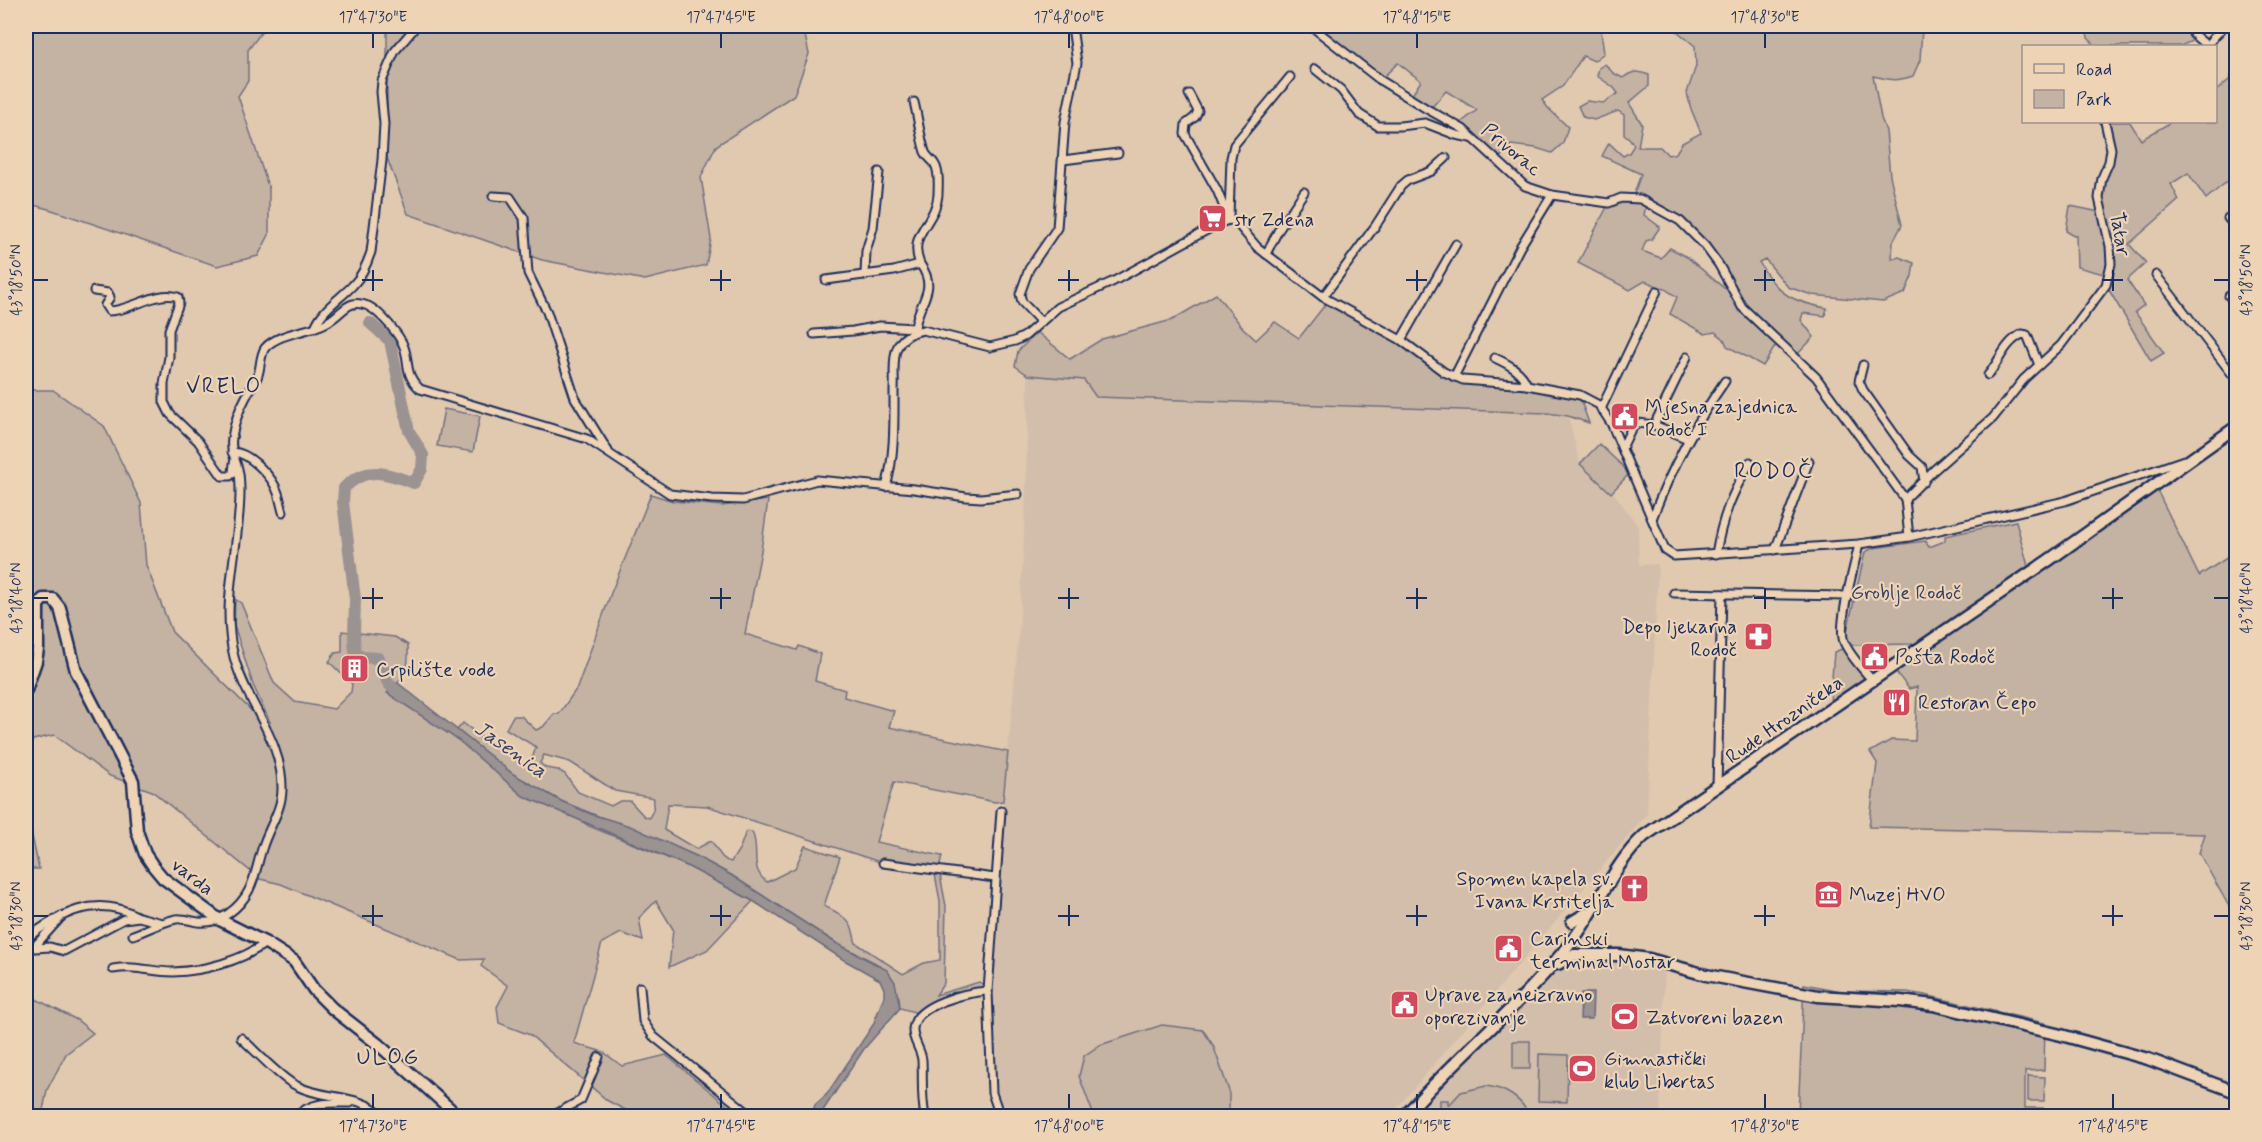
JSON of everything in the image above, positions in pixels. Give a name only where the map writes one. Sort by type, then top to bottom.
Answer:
[{"type":"street","points":[[1040,321],[1022,302],[1020,291],[1029,269],[1057,228],[1065,122],[1077,63],[1072,26]]},
{"type":"street","name":"Privorac","points":[[1311,26],[1380,80],[1476,139],[1525,186],[1552,195],[1609,203],[1621,198],[1640,199],[1680,221],[1705,246],[1719,265],[1742,307],[1816,377],[1905,499]]},
{"type":"street","points":[[2191,26],[2193,34],[2205,45]]},
{"type":"street","points":[[2207,45],[2224,26]]},
{"type":"street","points":[[315,327],[320,316],[355,284],[367,265],[371,252],[382,160],[384,124],[381,103],[382,81],[395,51],[413,30]]},
{"type":"street","points":[[1315,69],[1341,90],[1359,114],[1378,126],[1425,123],[1456,135],[1476,139]]},
{"type":"street","points":[[1229,220],[1231,158],[1234,145],[1290,77]]},
{"type":"street","points":[[1189,94],[1198,111],[1196,117],[1186,124],[1185,134],[1212,180],[1229,220]]},
{"type":"street","points":[[886,487],[890,467],[896,353],[902,340],[915,330],[920,306],[929,285],[928,277],[916,252],[918,237],[934,211],[938,197],[936,166],[926,154],[914,102]]},
{"type":"street","name":"Tatar","points":[[1905,499],[1993,418],[2024,379],[2061,345],[2106,285],[2111,264],[2110,246],[2098,198],[2111,149],[2105,123]]},
{"type":"street","points":[[1063,160],[1118,153]]},
{"type":"street","points":[[1323,297],[1376,225],[1401,186],[1408,180],[1432,171],[1446,158]]},
{"type":"street","points":[[865,275],[866,251],[873,228],[879,172]]},
{"type":"street","points":[[1266,255],[1278,231],[1304,192]]},
{"type":"street","points":[[1454,377],[1520,247],[1552,195]]},
{"type":"street","points":[[493,196],[510,197],[524,218],[528,273],[547,312],[575,398],[610,454]]},
{"type":"street","points":[[2228,218],[2236,228]]},
{"type":"street","points":[[814,334],[880,326],[932,331],[997,347],[1025,336],[1040,321],[1068,302],[1114,281],[1229,220],[1235,221],[1250,241],[1266,255],[1323,297],[1401,340],[1454,377],[1477,382],[1527,385],[1590,399],[1611,423],[1665,550],[1679,557],[1859,544],[1909,537],[2065,501],[2194,457]]},
{"type":"street","points":[[1401,340],[1456,244]]},
{"type":"street","points":[[826,280],[894,272],[920,264]]},
{"type":"street","points":[[2156,274],[2236,379]]},
{"type":"street","points":[[94,291],[108,293],[110,297],[105,308],[113,311],[159,298],[178,297],[178,307],[169,330],[169,357],[163,394],[164,402],[170,414],[198,441],[222,476],[230,476],[233,473],[234,461]]},
{"type":"street","points":[[1601,409],[1656,291]]},
{"type":"street","points":[[2229,296],[2236,304]]},
{"type":"street","points":[[133,935],[181,919],[207,923],[220,920],[236,907],[249,890],[262,846],[281,802],[282,789],[275,745],[245,687],[230,638],[229,599],[239,514],[238,470],[232,452],[232,437],[243,402],[258,375],[266,348],[277,340],[315,327],[336,317],[340,310],[349,306],[360,304],[366,306],[373,310],[401,340],[405,348],[410,378],[420,388],[587,440],[661,490],[681,496],[743,500],[817,480],[981,498],[1018,494]]},
{"type":"street","points":[[1988,375],[2011,341],[2022,334],[2030,339],[2039,365]]},
{"type":"street","points":[[1654,425],[1687,357]]},
{"type":"street","points":[[1495,358],[1518,371],[1525,378],[1527,385]]},
{"type":"street","points":[[1863,365],[1859,381],[1863,390],[1904,447],[1922,467],[1924,482]]},
{"type":"street","points":[[1652,519],[1670,474],[1688,439],[1725,381]]},
{"type":"street","points":[[1622,448],[1635,425],[1643,422],[1688,439]]},
{"type":"street","name":"Rude Hrozničeka","points":[[1541,978],[1573,940],[1633,846],[1644,836],[2107,519],[2236,427]]},
{"type":"street","points":[[232,452],[239,452],[249,458],[269,478],[278,491],[283,512]]},
{"type":"street","points":[[1775,550],[1809,460]]},
{"type":"street","points":[[1716,554],[1720,528],[1731,497],[1750,462]]},
{"type":"street","points":[[1905,499],[1909,537]]},
{"type":"street","points":[[1859,544],[1842,625],[1843,639],[1849,652],[1872,680]]},
{"type":"street","points":[[1674,592],[1848,596]]},
{"type":"street","points":[[1717,787],[1722,594]]},
{"type":"street","name":"varda","points":[[26,690],[38,649],[38,604],[43,599],[49,598],[58,604],[76,670],[91,702],[127,765],[133,781],[137,831],[145,854],[163,878],[220,920],[266,943],[294,961],[314,990],[333,1009],[379,1045],[458,1116]]},
{"type":"street","points":[[1000,1116],[992,1093],[988,991],[1001,812]]},
{"type":"street","points":[[883,863],[995,878]]},
{"type":"street","points":[[1572,922],[1586,914],[1596,903]]},
{"type":"street","points":[[26,939],[62,916],[74,911],[102,906],[123,909],[139,917],[165,924]]},
{"type":"street","points":[[62,916],[35,948],[50,947],[64,951],[117,921],[139,917]]},
{"type":"street","points":[[1573,940],[1574,948],[1582,954]]},
{"type":"street","points":[[1573,940],[1602,955]]},
{"type":"street","points":[[113,969],[137,967],[173,972],[210,967],[252,953],[266,943]]},
{"type":"street","points":[[1405,1116],[1427,1091],[1541,978],[1564,959],[1582,954],[1649,959],[1706,975],[1818,996],[1933,1005],[2148,1059],[2236,1092]]},
{"type":"street","points":[[640,987],[643,1021],[653,1036],[752,1116]]},
{"type":"street","points":[[925,1116],[921,1087],[922,1059],[913,1032],[914,1022],[923,1012],[961,995],[988,991]]},
{"type":"street","points":[[241,1038],[288,1081],[298,1087],[365,1103],[383,1116]]},
{"type":"street","points":[[555,1116],[581,1101],[599,1057]]},
{"type":"street","points":[[297,1116],[315,1104],[365,1103]]},
{"type":"shaded area","points":[[1028,375],[1084,380],[1096,397],[1547,413],[1568,416],[1580,464],[1615,495],[1638,526],[1639,565],[1658,564],[1647,814],[1390,1116],[1009,1116],[1000,1112],[992,1088],[989,1000],[996,885],[1019,632],[1026,496]]},
{"type":"shaded area","points":[[398,683],[513,774],[561,801],[591,814],[630,826],[696,856],[731,875],[836,943],[887,970],[895,982],[900,1008],[864,1049],[822,1112],[822,1116],[811,1116],[815,1105],[827,1094],[873,1025],[884,996],[880,980],[844,960],[753,901],[685,865],[523,796],[458,740],[387,693]]},
{"type":"shaded area","points":[[1569,956],[1665,963],[1660,1116],[1427,1116],[1427,1091]]},
{"type":"shaded area","points":[[1581,993],[1593,993],[1592,1019],[1580,1019]]},
{"type":"green space","points":[[26,26],[266,26],[248,50],[248,81],[238,96],[269,189],[269,235],[258,256],[217,266],[26,203]]},
{"type":"green space","points":[[387,26],[803,26],[809,54],[794,95],[716,146],[701,177],[711,239],[706,265],[645,280],[542,260],[408,214],[387,158]]},
{"type":"green space","points":[[1311,26],[1605,26],[1601,32],[1604,53],[1594,61],[1583,56],[1563,86],[1542,100],[1568,127],[1563,143],[1552,153],[1536,148],[1511,145],[1499,159],[1458,125],[1477,110],[1446,91],[1431,108],[1410,98],[1421,81],[1398,63],[1380,80]]},
{"type":"green space","points":[[1671,26],[1926,26],[1922,29],[1920,60],[1913,76],[1893,80],[1873,76],[1881,118],[1886,131],[1890,176],[1902,225],[1893,242],[1892,259],[1899,257],[1914,263],[1912,276],[1905,293],[1883,302],[1812,295],[1788,287],[1765,259],[1759,262],[1772,282],[1787,295],[1804,303],[1827,308],[1825,316],[1803,313],[1801,320],[1814,337],[1795,357],[1778,342],[1763,366],[1727,346],[1724,339],[1715,332],[1705,334],[1670,314],[1677,297],[1665,289],[1645,281],[1630,290],[1578,263],[1609,203],[1621,198],[1646,205],[1644,215],[1660,227],[1652,239],[1646,241],[1642,251],[1661,258],[1670,248],[1687,257],[1724,288],[1731,290],[1718,266],[1694,235],[1674,217],[1651,204],[1632,199],[1641,174],[1602,156],[1609,143],[1623,156],[1629,153],[1634,145],[1624,134],[1624,115],[1618,111],[1594,120],[1583,117],[1578,106],[1587,101],[1603,103],[1618,93],[1597,76],[1599,68],[1605,64],[1613,73],[1623,78],[1636,72],[1649,75],[1649,86],[1629,103],[1642,124],[1638,147],[1660,147],[1668,155],[1676,153],[1682,143],[1701,133],[1687,93],[1696,66],[1695,46]]},
{"type":"green space","points":[[2086,26],[2191,26],[2198,38],[2183,45],[2095,45],[2088,38]]},
{"type":"green space","points":[[2236,66],[2236,174],[2206,199],[2188,173],[2171,184],[2179,200],[2129,244],[2146,263],[2127,280],[2144,305],[2135,312],[2164,353],[2151,361],[2106,285],[2108,275],[2077,267],[2076,236],[2066,231],[2070,206],[2100,212],[2099,198],[2109,162],[2105,123],[2131,123],[2141,140],[2169,123],[2217,123],[2217,90],[2229,80]]},
{"type":"green space","points":[[1216,294],[1243,328],[1256,340],[1275,322],[1299,338],[1328,301],[1401,343],[1448,376],[1526,386],[1579,396],[1589,423],[1568,416],[1547,413],[1096,397],[1084,380],[1028,375],[1015,366],[1018,351],[1037,332],[1070,359],[1102,339],[1172,320]]},
{"type":"green space","points":[[26,390],[53,390],[104,426],[141,503],[146,565],[172,632],[260,719],[270,722],[253,685],[234,625],[235,599],[241,603],[274,683],[295,702],[334,709],[351,692],[352,684],[329,662],[335,653],[342,652],[342,631],[395,637],[408,645],[408,662],[403,677],[388,693],[589,826],[685,865],[753,901],[707,950],[669,967],[673,929],[656,901],[639,918],[643,941],[621,933],[602,943],[574,1043],[603,1052],[622,1066],[666,1055],[740,1116],[637,1116],[608,1101],[530,1035],[499,1023],[497,1007],[508,986],[481,966],[484,959],[461,960],[281,884],[260,879],[152,791],[110,776],[54,735],[33,740],[26,756]]},
{"type":"green space","points":[[444,409],[480,416],[473,452],[437,446]]},
{"type":"green space","points":[[1599,444],[1630,473],[1611,493],[1580,464]]},
{"type":"green space","points":[[2155,486],[2199,576],[2236,552],[2236,919],[2199,853],[2205,834],[1869,827],[1877,763],[1870,752],[1891,740],[1915,741],[1917,687],[1909,689],[1892,667]]},
{"type":"green space","points":[[651,494],[673,501],[722,506],[768,500],[745,634],[797,650],[799,646],[820,654],[815,681],[845,690],[844,697],[894,711],[889,727],[1008,752],[1003,801],[995,802],[894,782],[876,842],[942,856],[939,870],[946,906],[944,983],[936,995],[979,982],[989,983],[988,991],[972,992],[921,1014],[900,1008],[899,997],[876,963],[836,943],[731,875],[696,856],[561,801],[513,774],[457,730],[463,723],[492,745],[508,751],[519,764],[526,764],[532,759],[536,747],[506,729],[513,716],[521,716],[536,730],[543,727],[554,714],[559,714],[577,688],[611,593]],"holes":[[[544,755],[570,762],[615,791],[654,798],[653,810],[649,818],[644,816],[630,801],[620,801],[611,806],[578,792],[565,774],[546,768],[540,763]],[[668,804],[707,806],[883,863],[934,869],[940,901],[940,960],[924,963],[903,974],[856,943],[852,928],[847,921],[824,906],[840,857],[805,846],[795,868],[767,882],[761,877],[756,865],[752,832],[746,831],[740,848],[731,862],[727,861],[711,841],[696,849],[664,830]]]},
{"type":"green space","name":"Groblje Rodoč","points":[[2016,521],[2028,566],[1914,644],[1852,645],[1846,636],[1865,552],[1873,548],[1925,541],[1929,547],[1945,541],[1945,536]]},
{"type":"green space","points":[[1847,647],[1872,680],[1835,706],[1830,703],[1834,652]]},
{"type":"green space","points":[[26,807],[39,869],[28,869],[26,873]]},
{"type":"green space","points":[[1804,984],[1841,991],[1907,992],[2045,1023],[2044,1070],[2025,1071],[2025,1108],[2043,1108],[2043,1116],[1798,1116]]},
{"type":"green space","points":[[26,994],[77,1020],[93,1033],[66,1054],[47,1090],[42,1116],[26,1116]]},
{"type":"green space","points":[[1162,1025],[1203,1030],[1213,1045],[1229,1091],[1229,1116],[1094,1116],[1079,1076],[1084,1056],[1100,1045]]},
{"type":"green space","points":[[1513,1041],[1530,1041],[1530,1069],[1513,1069]]},
{"type":"green space","points":[[1539,1054],[1568,1055],[1567,1102],[1538,1101]]},
{"type":"green space","points":[[2028,1076],[2045,1077],[2044,1101],[2028,1101]]},
{"type":"green space","points":[[1486,1086],[1512,1095],[1522,1104],[1529,1116],[1440,1116],[1440,1100],[1448,1100],[1450,1104],[1461,1092]]},
{"type":"waterway","name":"Jasenica","points":[[370,323],[390,341],[409,431],[423,455],[422,469],[414,483],[377,473],[361,476],[344,488],[343,502],[355,599],[355,651],[361,657],[378,658],[389,684],[406,698]]},
{"type":"place","name":"str Zdena","points":[[1213,219]]},
{"type":"place","name":"Mjesna zajednica Rodoč I","points":[[1624,417]]},
{"type":"place","name":"Depo ljekarna Rodoč","points":[[1758,637]]},
{"type":"place","name":"Pošta Rodoč","points":[[1874,656]]},
{"type":"place","name":"Crpilište vode","points":[[355,669]]},
{"type":"place","name":"Restoran Čepo","points":[[1897,702]]},
{"type":"place","name":"Spomen kapela sv. Ivana Krstitelja","points":[[1635,889]]},
{"type":"place","name":"Muzej HVO","points":[[1828,894]]},
{"type":"place","name":"Carinski terminal Mostar","points":[[1509,949]]},
{"type":"place","name":"Uprave za neizravno oporezivanje","points":[[1404,1005]]},
{"type":"place","name":"Zatvoreni bazen","points":[[1625,1017]]},
{"type":"place","name":"Gimnastički klub Libertas","points":[[1583,1069]]},
{"type":"district","name":"VRELO","points":[[224,385]]},
{"type":"district","name":"RODOČ","points":[[1775,470]]},
{"type":"district","name":"ULOG","points":[[388,1056]]}]
